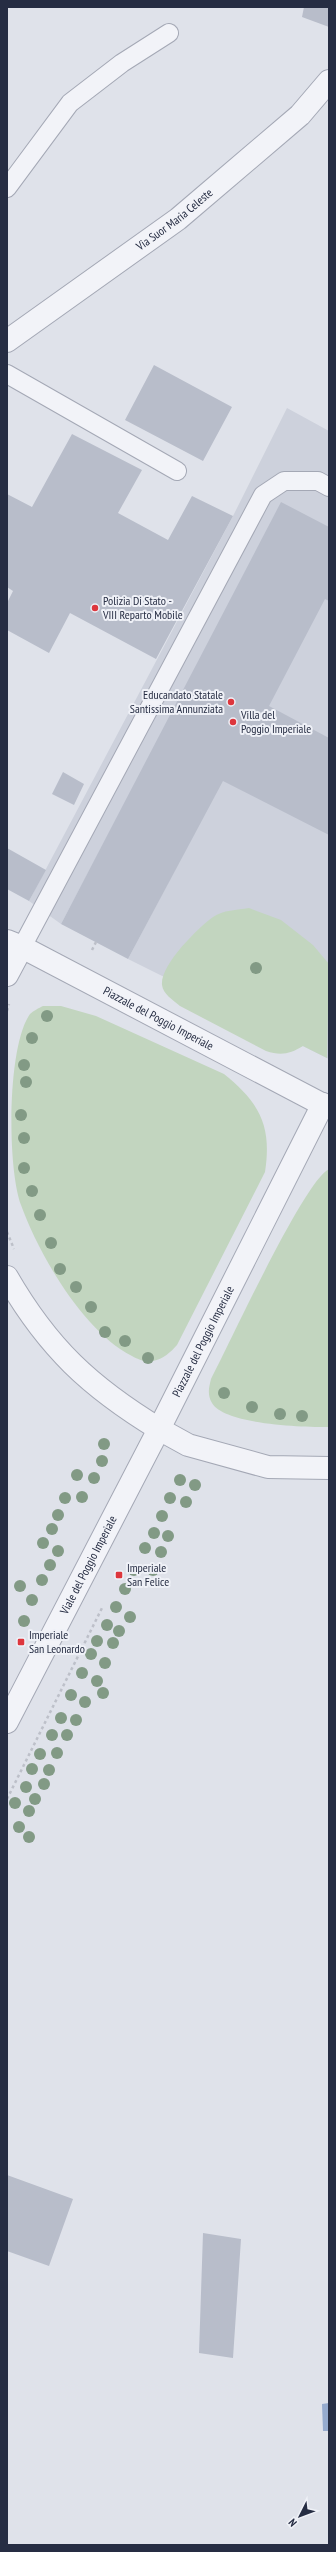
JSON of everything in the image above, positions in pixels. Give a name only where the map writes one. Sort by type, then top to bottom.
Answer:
[{"type":"street","name":"Via Suor Maria Celeste","points":[[7,341],[178,219],[300,115],[329,81]]},
{"type":"street","points":[[7,975],[14,944]]},
{"type":"street","name":"Piazzale del Poggio Imperiale","points":[[14,944],[327,1102],[159,1429]]},
{"type":"street","points":[[7,1277],[48,1340],[82,1375],[119,1404],[159,1429],[188,1445],[268,1467],[329,1468]]},
{"type":"street","name":"Viale del Poggio Imperiale","points":[[7,1722],[159,1429]]},
{"type":"lane","points":[[7,188],[70,103],[122,63],[169,33]]},
{"type":"lane","points":[[7,374],[177,471]]},
{"type":"lane","points":[[14,944],[263,495],[284,481],[318,481],[329,487]]},
{"type":"path","points":[[7,1232],[14,1250]]},
{"type":"path","points":[[7,1798],[105,1603]]},
{"type":"shaded area","name":"Educandato Statale Santissima Annunziata","points":[[287,408],[329,431],[329,1059],[128,959],[222,781],[155,746],[61,924],[29,901],[233,516]]},
{"type":"green space","points":[[249,908],[281,920],[313,945],[329,964],[327,1058],[303,1046],[294,1051],[281,1054],[266,1051],[180,1006],[164,991],[162,985],[163,977],[167,967],[198,929],[213,917],[221,913]]},
{"type":"green space","points":[[43,1006],[61,1006],[96,1016],[224,1074],[247,1095],[261,1117],[265,1128],[267,1156],[265,1172],[177,1345],[166,1355],[157,1360],[148,1361],[139,1359],[114,1345],[81,1311],[51,1268],[29,1225],[21,1205],[16,1187],[13,1164],[13,1078],[22,1030],[30,1014]]},
{"type":"green space","points":[[329,1169],[329,1427],[266,1423],[232,1416],[220,1410],[210,1400],[209,1388],[211,1379],[285,1232],[317,1180]]},
{"type":"water","points":[[329,2403],[329,2431],[323,2431],[322,2404]]},
{"type":"building","points":[[304,7],[329,7],[329,27],[302,17]]},
{"type":"building","points":[[154,365],[232,407],[203,461],[125,420]]},
{"type":"building","points":[[72,434],[142,470],[118,513],[168,540],[192,496],[233,516],[156,659],[70,613],[49,653],[7,630],[7,603],[13,591],[7,587],[7,494],[32,507]]},
{"type":"building","name":"Villa del Poggio Imperiale","points":[[281,502],[329,527],[329,601],[325,599],[269,706],[329,738],[329,835],[223,781],[128,959],[61,924]]},
{"type":"building","points":[[63,772],[84,784],[74,805],[52,794]]},
{"type":"building","points":[[7,848],[46,870],[29,901],[7,889]]},
{"type":"building","points":[[7,2175],[73,2199],[49,2266],[7,2251]]},
{"type":"building","points":[[203,2233],[241,2239],[233,2358],[199,2353]]},
{"type":"place","name":"Polizia Di Stato - VIII Reparto Mobile","points":[[95,608]]},
{"type":"place","name":"Educandato Statale Santissima Annunziata","points":[[231,702]]},
{"type":"place","name":"Villa del Poggio Imperiale","points":[[233,722]]},
{"type":"place","name":"Imperiale San Felice","points":[[119,1575]]},
{"type":"place","name":"Imperiale San Leonardo","points":[[21,1642]]}]
